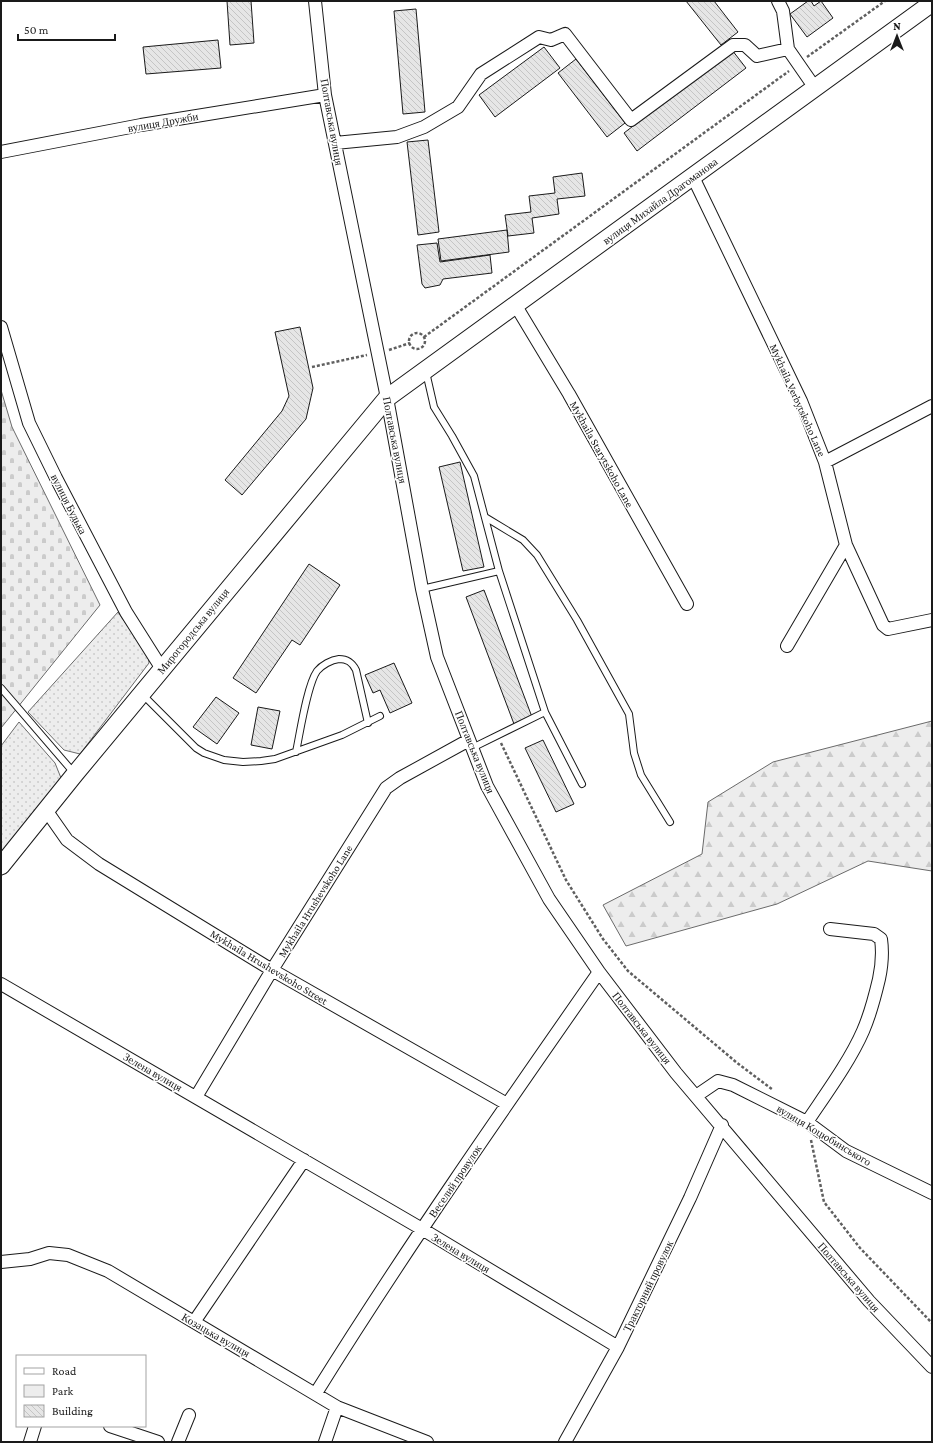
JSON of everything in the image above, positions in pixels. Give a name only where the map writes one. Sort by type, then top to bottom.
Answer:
[{"type":"street","name":"Полтавська вулиця","points":[[315,1],[325,95],[387,398],[422,589],[437,657],[487,786],[549,899],[599,972],[676,1073],[722,1125],[869,1301],[932,1367]]},
{"type":"street","points":[[778,1],[783,11],[788,49],[815,88]]},
{"type":"street","name":"вулиця Михайла Драгоманова","points":[[387,398],[516,306],[932,3]]},
{"type":"street","points":[[335,143],[397,137],[424,127],[458,107],[481,74],[538,37],[551,40],[564,34],[630,120],[733,45],[745,45],[757,56],[788,49]]},
{"type":"street","name":"вулиця Дружби","points":[[1,152],[141,126],[325,95]]},
{"type":"street","name":"Mykhaila Verbytskoho Lane","points":[[694,176],[800,401],[825,462],[846,545],[883,625],[888,629],[932,620]]},
{"type":"street","name":"Mykhaila Starytskoho Lane","points":[[516,306],[568,394],[687,604]]},
{"type":"street","name":"вулиця Будька","points":[[1,327],[29,423],[126,612],[162,669]]},
{"type":"street","name":"Мирогородська вулиця","points":[[1,866],[75,774],[387,398]]},
{"type":"street","points":[[825,462],[932,406]]},
{"type":"street","points":[[787,646],[846,545]]},
{"type":"street","name":"Mykhaila Hrushevskoho Lane","points":[[196,1097],[272,970],[386,788],[400,778],[471,744]]},
{"type":"street","name":"Mykhaila Hrushevskoho Street","points":[[46,810],[67,840],[99,864],[272,970],[507,1104]]},
{"type":"street","points":[[807,1122],[845,1064],[863,1032],[876,990],[882,962],[883,950],[881,939],[874,934],[830,929]]},
{"type":"street","name":"Веселий провулок","points":[[316,1393],[360,1322],[422,1229],[599,972]]},
{"type":"street","name":"Зелена вулиця","points":[[1,984],[422,1229],[618,1347]]},
{"type":"street","name":"вулиця Коцюбинського","points":[[696,1096],[718,1081],[733,1084],[807,1122],[846,1151],[932,1193]]},
{"type":"street","name":"Тракторний провулок","points":[[565,1442],[618,1347],[690,1198],[722,1125]]},
{"type":"street","points":[[194,1322],[304,1160]]},
{"type":"street","name":"Козацька вулиця","points":[[1,1262],[30,1259],[49,1252],[68,1255],[108,1271],[316,1393],[337,1407],[427,1442]]},
{"type":"street","points":[[325,1442],[337,1407]]},
{"type":"street","points":[[178,1442],[189,1415]]},
{"type":"street","points":[[30,1442],[35,1427]]},
{"type":"street","points":[[113,1427],[158,1442]]},
{"type":"lane","points":[[426,370],[434,408],[452,436],[474,476],[499,571],[545,712],[582,784]]},
{"type":"lane","points":[[485,517],[523,540],[537,554],[581,627],[629,714],[634,753],[641,775],[670,822]]},
{"type":"lane","points":[[422,589],[499,571]]},
{"type":"lane","points":[[296,752],[311,684],[318,671],[326,664],[337,659],[344,659],[352,662],[356,670],[368,722]]},
{"type":"lane","points":[[1,688],[75,774]]},
{"type":"lane","points":[[142,694],[196,748],[204,753],[224,760],[243,762],[275,759],[296,752],[342,735],[380,716]]},
{"type":"lane","points":[[471,744],[497,736],[545,712]]},
{"type":"path","points":[[424,337],[885,1]]},
{"type":"path","points":[[420,333],[424,337],[425,342],[421,347],[415,348],[410,343],[411,336],[413,334],[420,333]]},
{"type":"path","points":[[312,367],[378,353],[410,343]]},
{"type":"path","points":[[497,736],[566,880],[603,939],[613,952],[628,971],[667,1002],[736,1062],[779,1095]]},
{"type":"path","points":[[807,1122],[824,1202],[860,1248],[932,1323]]},
{"type":"green space","points":[[1,390],[12,427],[100,605],[1,728]]},
{"type":"green space","points":[[118,612],[148,656],[149,663],[80,754],[64,750],[28,712]]},
{"type":"green space","points":[[932,721],[932,871],[868,861],[777,904],[626,946],[603,905],[702,854],[708,802],[773,762]]},
{"type":"green space","points":[[19,722],[55,763],[61,778],[1,855],[1,746]]},
{"type":"building","points":[[227,1],[251,1],[254,43],[230,45]]},
{"type":"building","points":[[686,1],[714,1],[738,32],[721,45]]},
{"type":"building","points":[[808,1],[811,1],[814,6],[821,1],[833,18],[807,37],[790,14]]},
{"type":"building","points":[[416,9],[425,112],[403,114],[394,11]]},
{"type":"building","points":[[218,40],[221,68],[146,74],[143,47]]},
{"type":"building","points":[[544,47],[560,68],[495,117],[479,95]]},
{"type":"building","points":[[732,50],[746,68],[637,151],[624,133]]},
{"type":"building","points":[[576,59],[625,123],[607,137],[558,73]]},
{"type":"building","points":[[428,140],[439,232],[418,235],[407,142]]},
{"type":"building","points":[[582,173],[585,196],[557,199],[559,214],[532,218],[534,233],[508,236],[505,215],[531,212],[529,196],[555,193],[553,177]]},
{"type":"building","points":[[507,230],[509,252],[441,261],[438,239]]},
{"type":"building","points":[[437,243],[440,262],[490,255],[492,273],[443,279],[440,285],[425,288],[422,284],[417,245]]},
{"type":"building","points":[[300,327],[313,388],[306,419],[242,495],[225,480],[282,411],[289,396],[275,332]]},
{"type":"building","points":[[460,462],[484,567],[463,571],[439,467]]},
{"type":"building","points":[[309,564],[340,585],[300,645],[292,640],[256,693],[233,678]]},
{"type":"building","points":[[484,590],[532,717],[514,724],[466,597]]},
{"type":"building","points":[[394,663],[412,703],[390,713],[380,690],[373,693],[365,675]]},
{"type":"building","points":[[216,697],[239,713],[217,744],[193,727]]},
{"type":"building","points":[[258,707],[280,711],[272,749],[251,745]]},
{"type":"building","points":[[543,740],[574,804],[556,812],[525,748]]}]
